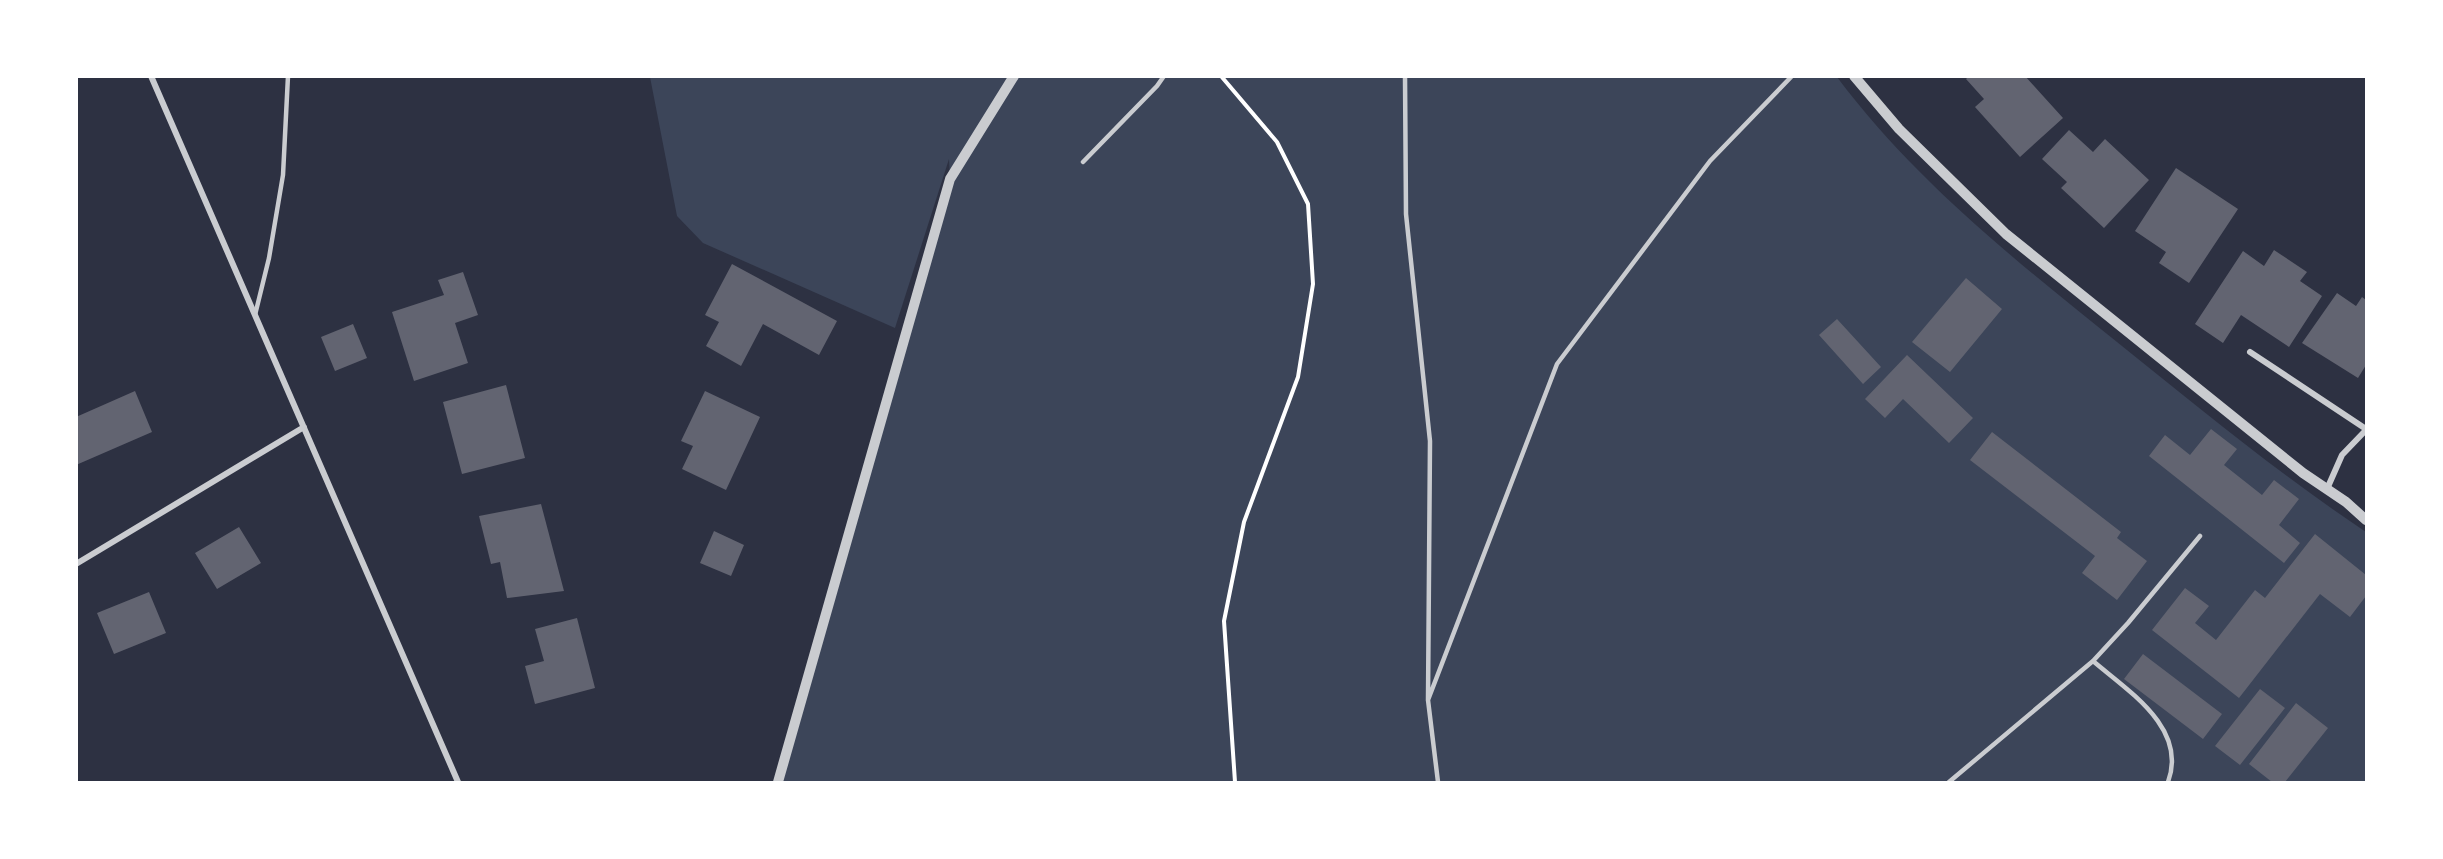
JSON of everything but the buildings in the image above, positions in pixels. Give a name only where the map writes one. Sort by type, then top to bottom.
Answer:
[{"type":"street","points":[[151,76],[458,783]]},
{"type":"street","points":[[778,783],[950,179],[1014,76]]},
{"type":"street","points":[[1854,76],[1899,129],[2006,234],[2303,473],[2367,520]]},
{"type":"street","points":[[2250,352],[2367,430],[2342,455],[2326,489]]},
{"type":"street","points":[[76,564],[304,427]]},
{"type":"lane","points":[[255,315],[269,258],[283,175],[288,76]]},
{"type":"lane","points":[[1083,162],[1164,76]]},
{"type":"lane","points":[[1405,76],[1406,214],[1430,441],[1428,700],[1438,783]]},
{"type":"lane","points":[[1428,700],[1557,364],[1710,161],[1792,76]]},
{"type":"lane","points":[[1949,783],[2093,661],[2128,623],[2200,536]]},
{"type":"lane","points":[[2093,661],[2151,712],[2165,732],[2171,752],[2168,783]]},
{"type":"path","points":[[1221,76],[1277,142],[1308,204],[1313,284],[1298,377],[1244,522],[1224,621],[1235,783]]},
{"type":"shaded area","points":[[650,77],[1837,77],[1900,151],[1933,185],[2004,250],[2239,440],[2366,532],[2366,782],[778,782],[950,179],[949,159],[895,328],[703,243],[677,216]]}]
